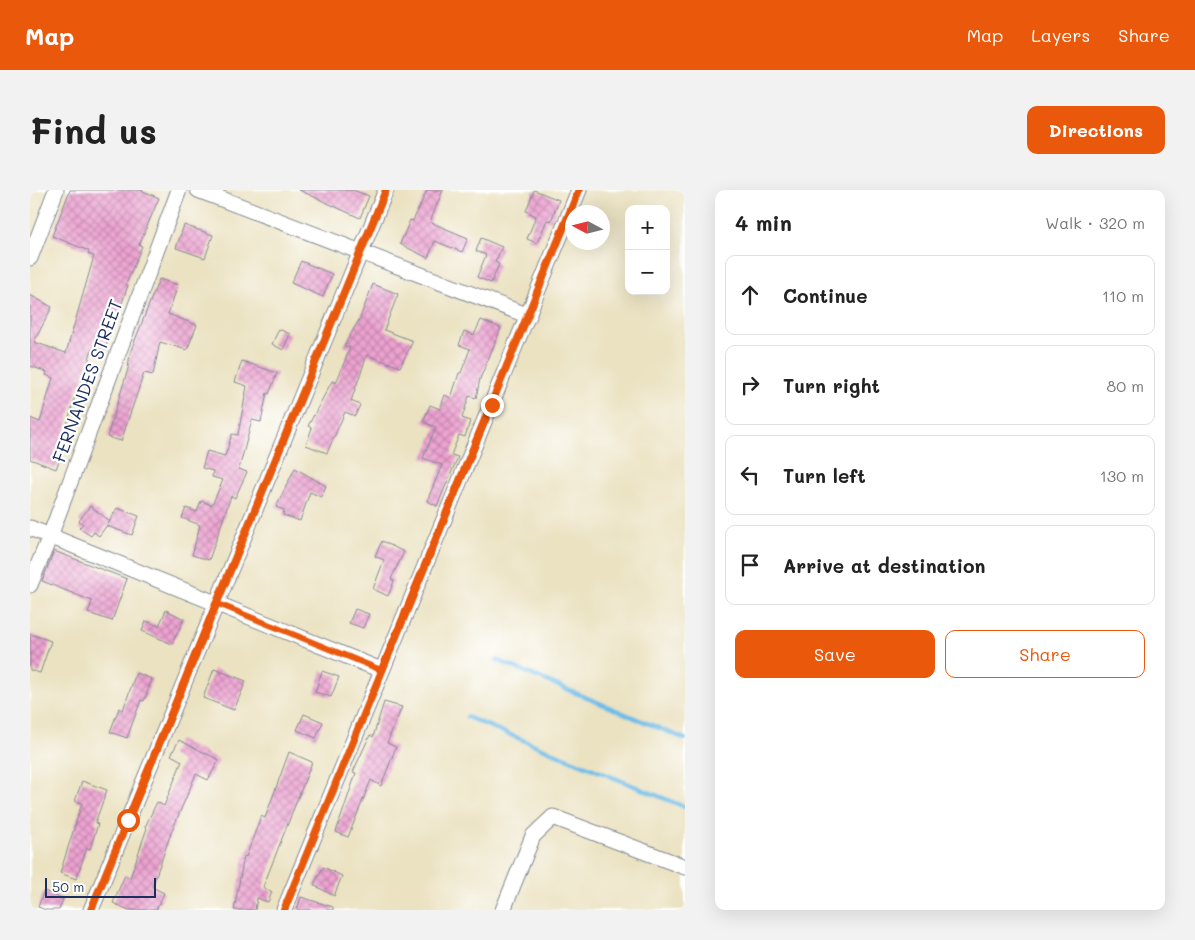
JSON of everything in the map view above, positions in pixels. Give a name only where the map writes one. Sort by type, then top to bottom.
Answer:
[{"type":"street","points":[[30,258],[56,190]]},
{"type":"street","name":"FERNANDES STREET","points":[[30,585],[50,536],[178,190]]},
{"type":"street","points":[[198,190],[529,316]]},
{"type":"street","points":[[91,910],[386,190]]},
{"type":"street","points":[[284,910],[381,670],[529,316],[579,190]]},
{"type":"street","points":[[30,528],[381,670]]},
{"type":"street","points":[[503,910],[532,836],[553,817],[685,866]]},
{"type":"building","points":[[70,190],[141,190],[159,198],[139,245],[142,246],[126,284],[128,285],[118,315],[116,314],[104,353],[92,349],[80,387],[78,386],[65,432],[69,434],[56,469],[30,459],[30,418],[40,422],[53,378],[46,375],[47,372],[30,366],[30,295],[52,307],[34,342],[66,353],[94,256],[88,254],[89,251],[52,236]]},
{"type":"building","points":[[299,190],[353,190],[369,196],[360,218]]},
{"type":"building","points":[[427,190],[443,190],[430,222],[468,238],[462,252],[435,241],[428,258],[400,244],[410,220],[413,221]]},
{"type":"building","points":[[534,190],[559,200],[551,221],[547,220],[537,243],[527,239],[536,216],[526,211]]},
{"type":"building","points":[[184,225],[213,235],[205,258],[176,248]]},
{"type":"building","points":[[481,238],[502,247],[495,262],[499,264],[491,283],[477,277],[486,255],[476,251]]},
{"type":"building","points":[[301,261],[332,274],[323,297],[291,283]]},
{"type":"building","points":[[159,279],[178,285],[168,314],[197,325],[187,350],[160,342],[153,375],[144,373],[121,441],[107,437],[128,369],[130,353]]},
{"type":"building","points":[[373,284],[398,294],[384,330],[413,341],[400,367],[367,355],[351,401],[360,405],[355,416],[345,412],[327,453],[306,445],[312,428],[308,426],[332,381],[336,383],[350,348],[344,346],[360,318]]},
{"type":"building","points":[[481,320],[501,328],[480,379],[476,398],[469,396],[462,418],[470,421],[465,437],[459,435],[451,455],[458,457],[437,506],[427,501],[442,465],[423,458],[436,427],[423,422],[430,405],[440,409],[445,395],[451,398],[459,373],[461,373],[470,349],[459,345],[464,331],[474,335]]},
{"type":"building","points":[[279,329],[290,334],[283,350],[272,344]]},
{"type":"building","points":[[242,361],[277,373],[269,394],[267,393],[261,422],[252,420],[239,469],[247,472],[235,498],[231,496],[209,560],[192,555],[200,525],[182,518],[186,508],[197,512],[201,501],[212,505],[223,480],[212,477],[213,471],[202,468],[207,451],[225,456],[232,434],[238,435],[247,386],[235,382]]},
{"type":"building","points":[[295,468],[326,486],[321,497],[310,492],[300,521],[283,515],[284,510],[276,507]]},
{"type":"building","points":[[90,506],[110,521],[99,536],[94,532],[91,536],[79,528],[83,524],[79,521]]},
{"type":"building","points":[[117,508],[139,516],[132,535],[107,526]]},
{"type":"building","points":[[382,541],[404,552],[391,579],[394,581],[388,596],[373,589],[384,560],[375,556]]},
{"type":"building","points":[[54,551],[127,579],[112,621],[88,613],[92,601],[42,581]]},
{"type":"building","points":[[355,609],[369,614],[363,628],[349,623]]},
{"type":"building","points":[[166,610],[184,619],[172,644],[142,631],[146,621],[159,626]]},
{"type":"building","points":[[30,634],[51,641],[40,673],[30,670]]},
{"type":"building","points":[[214,669],[246,681],[234,710],[203,698]]},
{"type":"building","points":[[322,671],[339,677],[331,697],[315,692]]},
{"type":"building","points":[[136,673],[152,679],[144,701],[141,700],[127,738],[110,732],[119,708],[123,710]]},
{"type":"building","points":[[384,702],[402,707],[387,743],[396,747],[381,786],[371,780],[348,837],[336,832],[356,773],[353,772],[370,735],[373,737]]},
{"type":"building","points":[[304,714],[323,722],[316,738],[297,730]]},
{"type":"building","points":[[179,740],[219,760],[208,780],[196,774],[171,833],[152,887],[164,893],[156,910],[129,910],[113,903],[125,875],[130,878],[147,828],[145,827],[157,802],[164,806],[182,761],[171,755]]},
{"type":"building","points":[[289,752],[312,762],[263,887],[272,892],[268,902],[257,898],[255,910],[234,910],[244,856],[246,857],[261,816],[265,818]]},
{"type":"building","points":[[82,781],[107,790],[95,823],[98,824],[90,849],[87,848],[76,879],[60,873],[82,803],[75,801]]},
{"type":"building","points":[[323,867],[342,876],[334,896],[314,885]]},
{"type":"building","points":[[44,891],[63,899],[59,910],[46,910],[38,907]]},
{"type":"building","points":[[301,897],[333,907],[333,910],[297,910]]},
{"type":"waterway","points":[[497,660],[685,739]]},
{"type":"waterway","points":[[467,717],[685,807]]},
{"type":"cycle path","points":[[91,910],[386,190]]},
{"type":"cycle path","points":[[284,910],[579,190]]},
{"type":"route","points":[[128,820],[216,603],[381,670],[492,405]]}]
